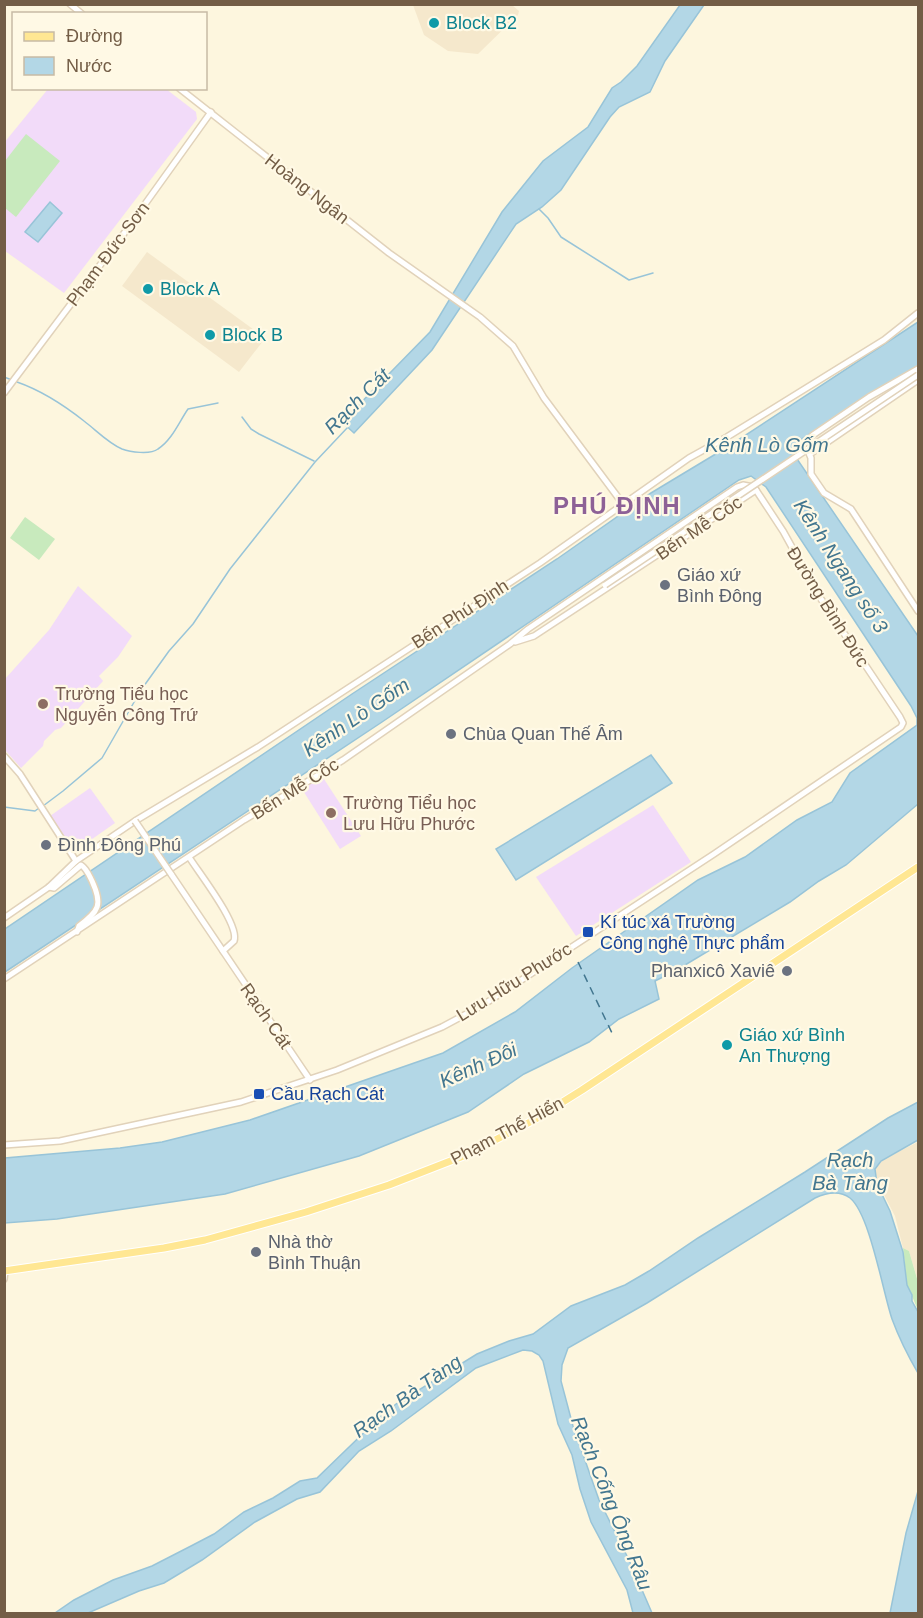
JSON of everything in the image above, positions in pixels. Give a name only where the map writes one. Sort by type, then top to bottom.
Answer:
[{"type":"main road","name":"Phạm Thế Hiển","points":[[5,1271],[148,1251],[206,1240],[333,1203],[466,1155],[534,1120],[582,1090],[918,867]]},
{"type":"street","name":"Hoàng Ngân","points":[[182,90],[313,195],[480,317],[513,346],[544,398],[623,504]]},
{"type":"street","name":"Phạm Đức Sơn","points":[[4,393],[211,112]]},
{"type":"street","name":"Bến Phú Định","points":[[4,918],[49,887],[76,861],[135,821],[258,747],[540,563],[689,458],[884,340],[918,313]]},
{"type":"street","points":[[918,369],[869,397],[813,435],[807,443],[811,474],[824,493],[850,509],[918,611]]},
{"type":"street","points":[[604,585],[918,375]]},
{"type":"street","points":[[810,454],[918,380]]},
{"type":"street","name":"Bến Mễ Cốc","points":[[4,979],[244,820],[343,760],[588,588],[737,488],[747,486],[756,490]]},
{"type":"street","name":"Bến Mễ Cốc","points":[[510,644],[534,636],[756,490]]},
{"type":"street","name":"Đường Bình Đức","points":[[756,490],[783,531],[788,544],[819,596],[903,723]]},
{"type":"street","name":"Bến Mễ Cốc","points":[[588,588],[604,585]]},
{"type":"street","name":"Bến Mễ Cốc","points":[[593,597],[604,585]]},
{"type":"street","points":[[551,614],[556,622]]},
{"type":"street","name":"Lưu Hữu Phước","points":[[4,1145],[60,1141],[241,1102],[310,1080],[420,1037],[483,1005],[902,728],[903,723]]},
{"type":"street","points":[[4,756],[20,774],[76,861]]},
{"type":"street","name":"Rạch Cát","points":[[135,821],[310,1080]]},
{"type":"street","points":[[189,857],[235,932],[234,941],[223,951]]},
{"type":"street","name":"Bến Mễ Cốc","points":[[49,887],[54,888],[80,866],[85,867],[99,896],[98,907],[79,926],[77,932]]},
{"type":"street","points":[[4,1279],[5,1271]]},
{"type":"shaded area","points":[[413,5],[512,5],[519,11],[518,15],[478,54],[448,51],[424,35]]},
{"type":"shaded area","points":[[47,90],[167,90],[196,112],[197,119],[64,293],[5,251],[4,143]]},
{"type":"shaded area","points":[[147,252],[261,335],[263,341],[239,372],[122,286]]},
{"type":"shaded area","name":"Trường Tiểu học Nguyễn Công Trứ","points":[[78,586],[132,636],[118,657],[99,676],[103,681],[21,768],[5,750],[5,679],[49,630]]},
{"type":"shaded area","name":"Trường Tiểu học Lưu Hữu Phước","points":[[322,776],[361,836],[340,849],[302,789]]},
{"type":"shaded area","points":[[90,788],[115,823],[75,851],[50,816]]},
{"type":"shaded area","points":[[653,805],[691,862],[576,936],[536,877]]},
{"type":"shaded area","points":[[918,1142],[918,1281],[909,1251],[903,1248],[895,1216],[875,1173],[876,1167],[884,1159]]},
{"type":"green space","points":[[26,134],[60,161],[16,217],[5,208],[5,161]]},
{"type":"green space","points":[[25,517],[55,539],[39,560],[10,538]]},
{"type":"green space","points":[[903,1248],[909,1251],[918,1282],[918,1310],[907,1285]]},
{"type":"water","points":[[680,5],[704,5],[665,61],[650,92],[619,107],[561,190],[542,207],[516,224],[432,350],[354,433],[342,422],[430,332],[502,212],[543,161],[588,127],[612,88],[637,66]]},
{"type":"water","points":[[50,202],[62,213],[38,242],[25,232]]},
{"type":"water","points":[[918,322],[918,366],[800,440],[795,446],[797,459],[918,636],[918,804],[846,865],[790,902],[655,981],[659,999],[619,1019],[589,1042],[524,1074],[468,1112],[359,1156],[225,1194],[57,1219],[5,1223],[5,1158],[162,1142],[250,1120],[443,1053],[515,1012],[572,968],[698,880],[745,857],[797,820],[832,802],[850,773],[917,725],[917,718],[911,706],[766,487],[751,476],[739,480],[382,722],[5,972],[5,929],[352,694],[557,559],[651,493],[729,446]]},
{"type":"water","points":[[651,755],[672,783],[516,880],[496,849]]},
{"type":"water","name":"Rạch Bà Tàng","points":[[918,1102],[918,1140],[881,1161],[875,1169],[877,1184],[890,1211],[903,1252],[907,1285],[918,1312],[918,1373],[892,1319],[864,1220],[850,1198],[837,1193],[815,1198],[647,1303],[568,1348],[562,1365],[561,1381],[573,1426],[599,1500],[652,1613],[633,1613],[627,1590],[591,1522],[572,1455],[558,1424],[543,1361],[532,1351],[523,1350],[476,1368],[391,1431],[359,1451],[320,1492],[297,1499],[255,1522],[202,1560],[164,1583],[88,1613],[55,1613],[74,1600],[113,1580],[152,1566],[214,1534],[244,1512],[300,1481],[317,1478],[396,1404],[477,1354],[533,1334],[571,1306],[625,1285],[888,1118]]},
{"type":"water","points":[[918,1491],[918,1613],[890,1613],[906,1533]]},
{"type":"waterway","points":[[539,209],[561,237],[629,280],[653,273]]},
{"type":"waterway","points":[[4,377],[12,380]]},
{"type":"waterway","points":[[17,382],[61,404],[117,446],[135,452],[150,452],[163,445],[188,409],[218,403]]},
{"type":"waterway","points":[[242,417],[251,429],[259,434],[314,461]]},
{"type":"waterway","name":"Rạch Cát","points":[[43,806],[102,758],[141,690],[169,651],[193,624],[230,569],[315,462],[348,427]]},
{"type":"waterway","points":[[4,807],[35,811],[39,808]]},
{"type":"ferry route","points":[[578,962],[612,1033]]},
{"type":"place","name":"Block B2","points":[[434,23]]},
{"type":"place","name":"Block A","points":[[148,289]]},
{"type":"place","name":"Block B","points":[[210,335]]},
{"type":"place","name":"Giáo xứ Bình Đông","points":[[665,585]]},
{"type":"place","name":"Trường Tiểu học Nguyễn Công Trứ","points":[[43,704]]},
{"type":"place","name":"Chùa Quan Thế Âm","points":[[451,734]]},
{"type":"place","name":"Trường Tiểu học Lưu Hữu Phước","points":[[331,813]]},
{"type":"place","name":"Đình Đông Phú","points":[[46,845]]},
{"type":"place","name":"Kí túc xá Trường Công nghệ Thực phẩm","points":[[588,932]]},
{"type":"place","name":"Phanxicô Xaviê","points":[[787,971]]},
{"type":"place","name":"Giáo xứ Bình An Thượng","points":[[727,1045]]},
{"type":"place","name":"Cầu Rạch Cát","points":[[259,1094]]},
{"type":"place","name":"Nhà thờ Bình Thuận","points":[[256,1252]]},
{"type":"district","name":"PHÚ ĐỊNH","points":[[617,505]]},
{"type":"water label","name":"Kênh Lò Gốm","points":[[767,445]]},
{"type":"water label","name":"Kênh Ngang số 3","points":[[841,566]]},
{"type":"water label","name":"Kênh Lò Gốm","points":[[356,717]]},
{"type":"water label","name":"Kênh Đôi","points":[[478,1065]]},
{"type":"water label","name":"Rạch Cống Ông Râu","points":[[612,1503]]}]
